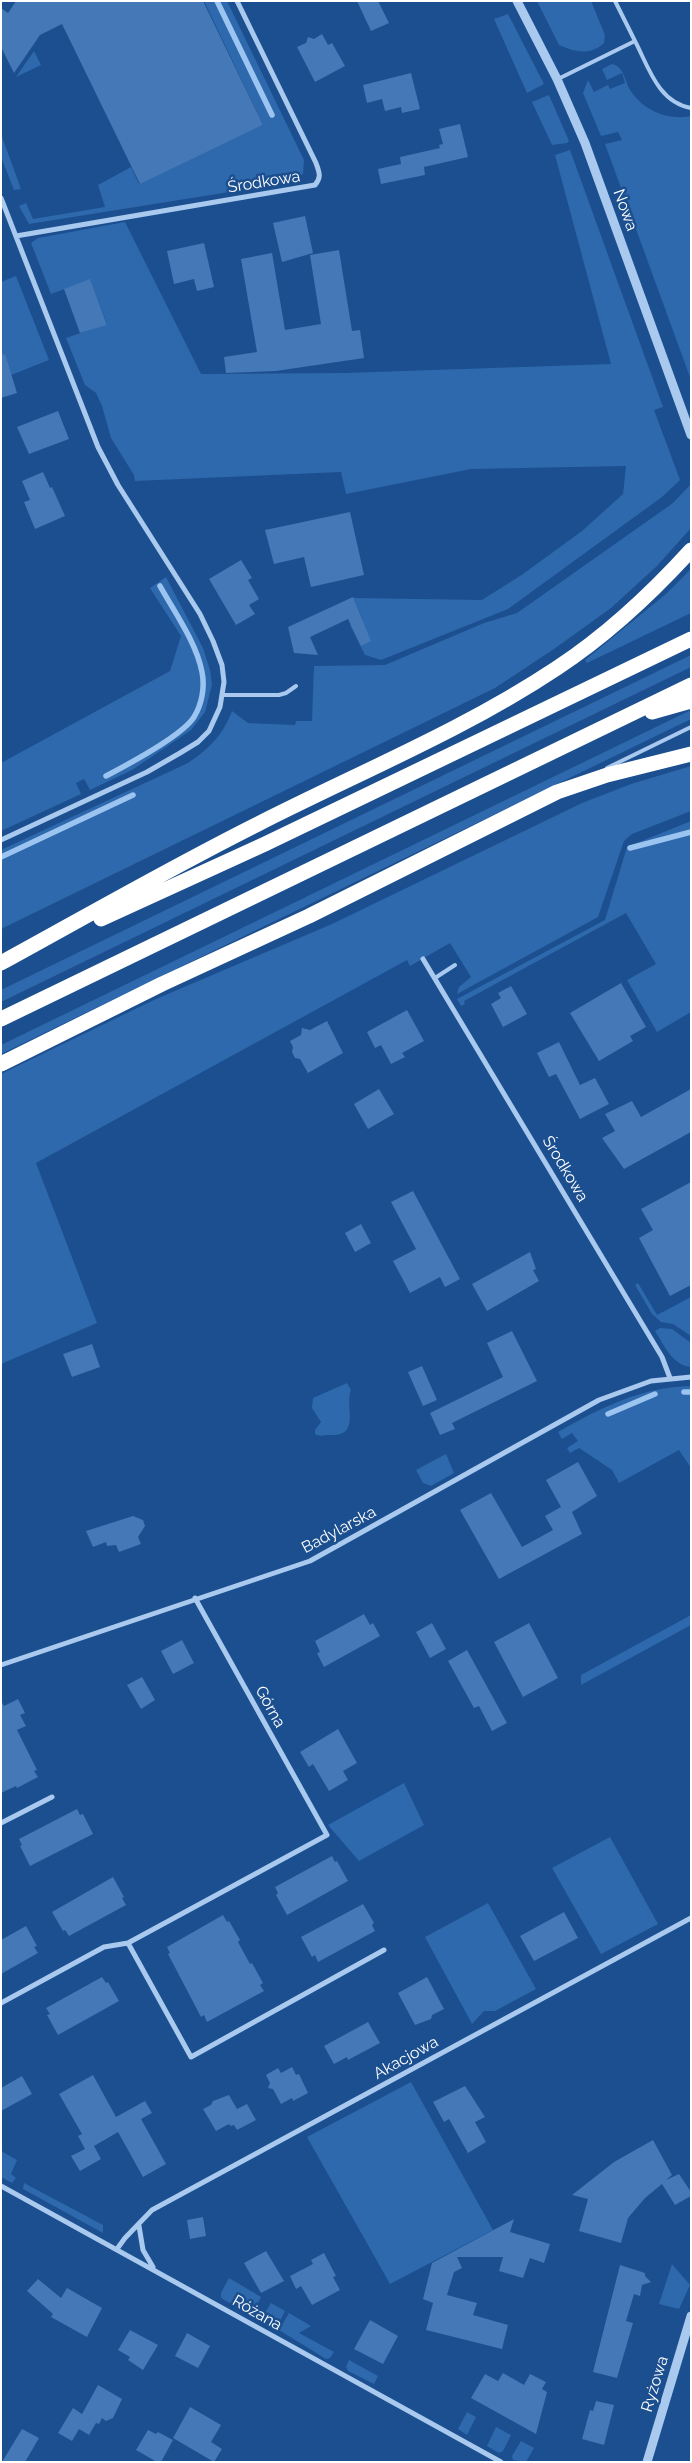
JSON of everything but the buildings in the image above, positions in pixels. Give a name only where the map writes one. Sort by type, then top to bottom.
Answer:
[{"type":"highway","points":[[1,964],[256,824],[490,709],[557,668],[591,643],[649,594],[691,550]]},
{"type":"highway","points":[[1,964],[265,844],[691,638]]},
{"type":"highway","points":[[1,1019],[691,686]]},
{"type":"highway","points":[[610,724],[691,701]]},
{"type":"highway","points":[[1,1064],[162,984],[309,916],[558,792],[607,775],[691,754]]},
{"type":"street","name":"Środkowa","points":[[16,236],[315,185],[319,180],[320,174],[316,163],[237,1]]},
{"type":"street","name":"Nowa","points":[[517,1],[557,79],[585,144],[691,435]]},
{"type":"street","points":[[1,198],[98,447],[126,498],[200,614],[222,665],[223,695],[217,718],[209,731],[198,742],[147,772],[1,840]]},
{"type":"street","name":"Środkowa","points":[[423,959],[636,1312],[662,1357],[670,1378]]},
{"type":"street","points":[[670,1378],[691,1377]]},
{"type":"street","name":"Badylarska","points":[[1,1665],[316,1558],[596,1402],[635,1385],[670,1378]]},
{"type":"street","name":"Górna","points":[[128,1943],[327,1835],[195,1598]]},
{"type":"street","points":[[1,1823],[52,1797]]},
{"type":"street","name":"Akacjowa","points":[[117,2249],[124,2238],[139,2226],[152,2210],[691,1918]]},
{"type":"street","points":[[1,2003],[104,1947],[128,1943],[191,2057],[384,1950]]},
{"type":"street","name":"Różana","points":[[1,2186],[501,2462]]},
{"type":"street","points":[[139,2226],[143,2250],[155,2270]]},
{"type":"street","name":"Ryżowa","points":[[647,2462],[691,2316]]},
{"type":"lane","points":[[615,1],[663,95],[676,104],[691,108]]},
{"type":"lane","points":[[557,79],[634,41]]},
{"type":"lane","points":[[223,695],[279,695],[286,693],[296,686]]},
{"type":"lane","points":[[558,792],[691,727]]},
{"type":"lane","points":[[435,978],[456,965]]},
{"type":"shaded area","points":[[204,1],[227,1],[304,160],[303,174],[292,182],[29,224],[19,206],[26,203],[33,219],[105,207],[98,185],[131,167],[139,184],[263,125]]},
{"type":"shaded area","points":[[537,1],[591,1],[605,35],[604,43],[593,50],[582,52],[559,45]]},
{"type":"shaded area","points":[[508,14],[544,84],[527,93],[494,19]]},
{"type":"shaded area","points":[[34,51],[41,65],[16,77]]},
{"type":"shaded area","points":[[612,64],[619,67],[634,96],[648,108],[673,117],[691,116],[691,380],[605,144],[622,140],[618,132],[601,136],[583,93],[588,80],[594,92],[608,85],[610,89],[625,83],[622,73],[607,80],[602,69]]},
{"type":"shaded area","points":[[549,95],[569,141],[567,143],[552,145],[532,102]]},
{"type":"shaded area","points":[[1,134],[21,189],[14,190],[1,157]]},
{"type":"shaded area","points":[[570,150],[663,407],[654,410],[680,480],[662,497],[508,609],[381,660],[365,655],[350,625],[362,618],[353,598],[482,600],[523,574],[582,531],[623,494],[626,466],[471,469],[346,494],[341,472],[135,481],[134,475],[111,438],[102,406],[96,393],[85,385],[66,338],[107,324],[90,280],[51,294],[31,243],[38,238],[125,222],[201,374],[344,373],[611,364],[555,155]]},
{"type":"shaded area","points":[[16,276],[49,360],[1,379],[1,282]]},
{"type":"shaded area","points":[[691,484],[691,528],[657,566],[611,608],[495,688],[1,929],[1,850],[188,763],[220,734],[232,711],[248,723],[295,725],[296,721],[312,721],[314,666],[385,665],[484,623],[517,613],[673,503]]},
{"type":"shaded area","points":[[691,569],[691,613],[587,663],[585,660],[666,594]]},
{"type":"shaded area","points":[[166,577],[203,648],[210,670],[212,685],[205,712],[191,730],[132,770],[90,790],[84,779],[76,783],[81,794],[1,831],[1,763],[170,671],[181,636],[150,588]]},
{"type":"shaded area","points":[[691,655],[691,667],[1,1002],[1,990]]},
{"type":"shaded area","points":[[691,710],[691,719],[1,1054],[1,1045]]},
{"type":"shaded area","points":[[691,766],[691,811],[632,834],[624,841],[598,917],[457,994],[459,987],[471,977],[450,943],[410,966],[407,960],[36,1163],[97,1323],[1,1364],[1,1074],[156,999],[332,924],[582,803],[631,784]]},
{"type":"shaded area","points":[[691,821],[691,1012],[657,1032],[627,980],[656,964],[626,913],[464,1001],[465,1004],[461,1006],[457,999],[605,920],[627,847]]},
{"type":"shaded area","points":[[638,1283],[657,1315],[691,1297],[691,1336],[673,1324],[661,1322],[652,1314],[635,1285]]},
{"type":"shaded area","points":[[660,1328],[672,1329],[691,1343],[691,1367],[684,1365],[669,1354],[655,1331]]},
{"type":"shaded area","points":[[347,1383],[351,1390],[349,1397],[350,1419],[346,1431],[340,1434],[320,1436],[315,1434],[315,1430],[321,1422],[312,1408],[313,1398]]},
{"type":"shaded area","points":[[691,1386],[691,1468],[679,1450],[619,1483],[612,1470],[579,1448],[570,1453],[567,1448],[578,1441],[572,1433],[562,1439],[558,1432],[622,1400],[655,1390]]},
{"type":"shaded area","points":[[446,1454],[454,1473],[431,1486],[423,1483],[416,1470]]},
{"type":"shaded area","points":[[691,1615],[691,1625],[581,1685],[581,1675]]},
{"type":"shaded area","points":[[404,1783],[424,1825],[359,1861],[328,1825]]},
{"type":"shaded area","points":[[610,1837],[658,1924],[601,1954],[552,1868]]},
{"type":"shaded area","points":[[488,1903],[536,1989],[495,2011],[484,2011],[472,2024],[425,1937]]},
{"type":"shaded area","points":[[411,2082],[493,2230],[390,2284],[307,2137]]},
{"type":"shaded area","points":[[1,2151],[17,2160],[11,2174],[16,2178],[12,2183],[1,2177]]},
{"type":"shaded area","points":[[24,2183],[103,2225],[103,2233],[23,2189]]},
{"type":"shaded area","points":[[672,2264],[690,2285],[679,2309],[659,2304]]},
{"type":"shaded area","points":[[229,2278],[261,2297],[253,2312],[249,2314],[221,2298],[221,2293]]},
{"type":"shaded area","points":[[271,2303],[285,2311],[276,2329],[262,2318]]},
{"type":"shaded area","points":[[289,2313],[311,2326],[299,2333],[334,2352],[330,2358],[326,2359],[279,2330]]},
{"type":"shaded area","points":[[349,2360],[378,2376],[374,2384],[348,2371],[346,2367]]},
{"type":"shaded area","points":[[467,2412],[476,2417],[467,2435],[458,2429]]},
{"type":"shaded area","points":[[496,2427],[511,2435],[503,2451],[499,2453],[487,2446]]},
{"type":"shaded area","points":[[521,2441],[534,2448],[526,2462],[513,2460],[512,2456]]},
{"type":"waterway","points":[[217,1],[272,115]]},
{"type":"waterway","points":[[106,776],[153,750],[178,733],[194,717],[201,701],[203,684],[199,661],[184,628],[160,586]]},
{"type":"waterway","points":[[1,857],[133,795]]},
{"type":"waterway","points":[[630,848],[691,832]]},
{"type":"waterway","points":[[684,1392],[691,1392]]},
{"type":"waterway","points":[[608,1414],[655,1394]]}]
